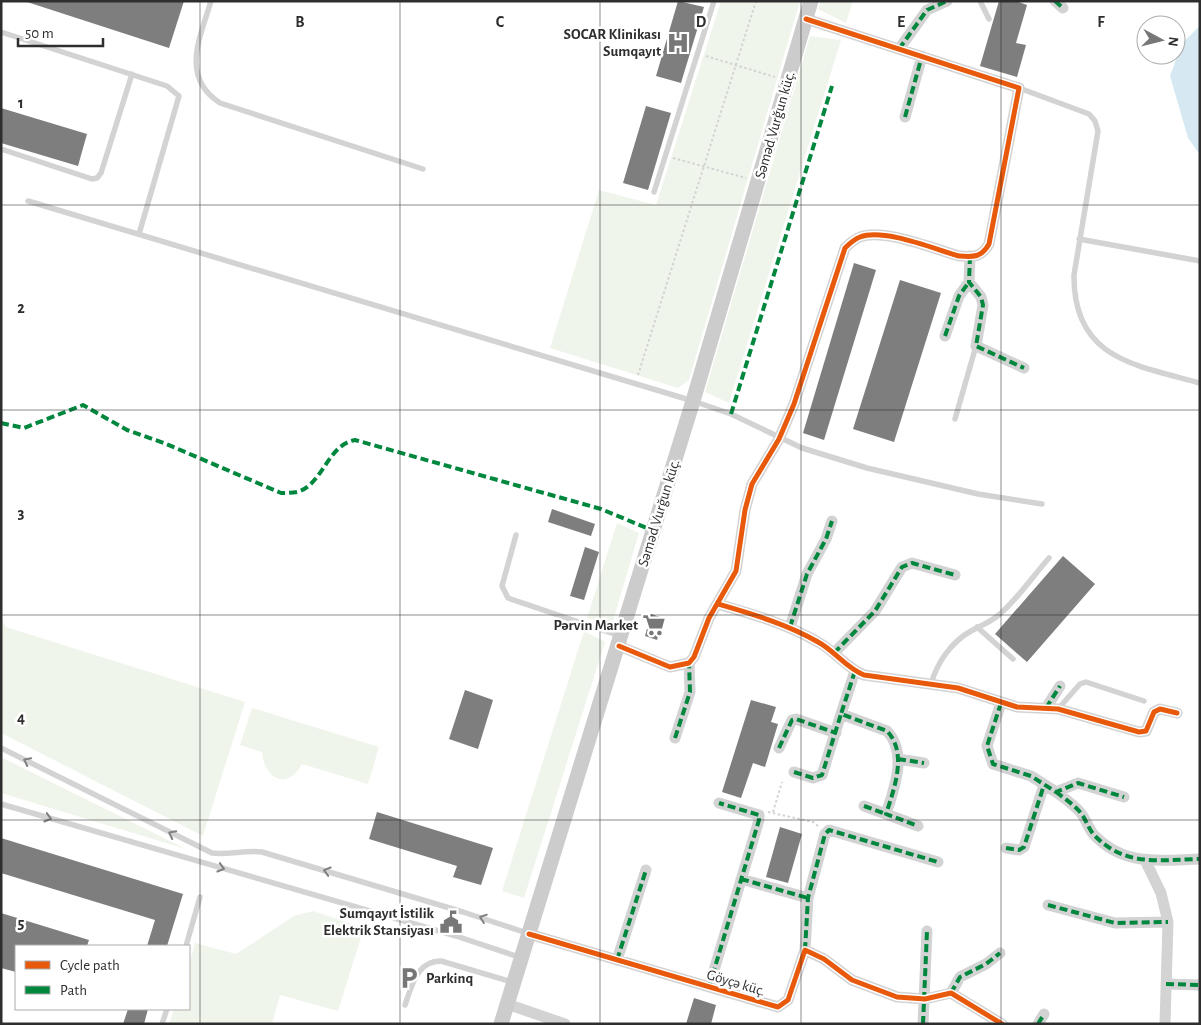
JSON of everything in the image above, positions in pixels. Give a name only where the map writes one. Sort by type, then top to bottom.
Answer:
[{"type":"main road","name":"Səməd Vurğun küç.","points":[[501,1024],[620,642],[811,1]]},
{"type":"street","points":[[899,49],[927,10],[947,1]]},
{"type":"street","points":[[675,738],[690,692],[689,663],[736,571],[745,510],[752,484],[779,439],[794,404],[844,248],[860,237],[889,236],[958,256],[979,256],[984,253],[989,244],[1019,88],[806,19]]},
{"type":"street","points":[[905,117],[922,56]]},
{"type":"street","points":[[945,336],[959,296],[969,282],[970,256]]},
{"type":"street","points":[[969,282],[981,297],[982,305],[976,346],[1024,368]]},
{"type":"street","points":[[790,627],[807,574],[826,539],[832,521]]},
{"type":"street","points":[[834,653],[874,611],[902,567],[906,564],[912,563],[955,574]]},
{"type":"street","points":[[718,604],[790,627],[814,639],[855,671],[880,678],[972,691],[1001,702],[1029,709],[1052,708],[1139,732],[1146,731],[1154,712],[1160,709],[1177,713]]},
{"type":"street","points":[[620,642],[670,667],[689,663]]},
{"type":"street","points":[[794,772],[813,778],[822,775],[855,671]]},
{"type":"street","points":[[1052,708],[1060,686]]},
{"type":"street","points":[[1001,702],[987,746],[993,764],[1031,776],[1056,792],[1080,812],[1093,834],[1110,848],[1127,858],[1146,860],[1200,859]]},
{"type":"street","points":[[842,714],[887,731],[892,736],[898,759],[897,773],[886,814]]},
{"type":"street","points":[[778,748],[792,720],[796,719],[836,733]]},
{"type":"street","points":[[898,759],[924,763]]},
{"type":"street","points":[[1056,792],[1078,783],[1124,797]]},
{"type":"street","points":[[1006,848],[1019,850],[1024,847],[1044,785]]},
{"type":"street","points":[[709,988],[759,815],[719,803]]},
{"type":"street","points":[[864,806],[918,826]]},
{"type":"street","points":[[938,862],[835,830],[829,830],[825,834],[808,898],[805,950],[824,959],[852,980],[897,997],[925,999],[951,993],[1002,1024]]},
{"type":"street","points":[[1146,860],[1161,893],[1168,922],[1165,1024]]},
{"type":"street","points":[[617,960],[646,870]]},
{"type":"street","points":[[741,879],[808,898]]},
{"type":"street","points":[[1048,905],[1115,923],[1168,922]]},
{"type":"street","points":[[923,1024],[927,931]]},
{"type":"street","name":"Göyçə küç.","points":[[529,934],[778,1007],[788,1000],[805,950]]},
{"type":"street","points":[[951,993],[960,976],[986,964],[1000,953]]},
{"type":"street","points":[[1166,984],[1200,986]]},
{"type":"street","points":[[507,1004],[564,1024]]},
{"type":"lane","points":[[211,1],[195,54],[194,68],[210,96],[220,103],[423,169]]},
{"type":"lane","points":[[654,192],[714,1]]},
{"type":"lane","points":[[980,1],[989,19]]},
{"type":"lane","points":[[1,32],[167,86],[179,96],[139,234]]},
{"type":"lane","points":[[1,149],[92,179],[97,178],[101,173],[132,74]]},
{"type":"lane","points":[[1019,88],[1088,114],[1095,120],[1098,131],[1074,275],[1074,294],[1087,329],[1098,344],[1124,362],[1200,383]]},
{"type":"lane","points":[[28,201],[693,401],[731,414],[779,439],[867,468],[978,494],[1042,504]]},
{"type":"lane","points":[[1079,239],[1200,261]]},
{"type":"lane","points":[[955,419],[976,346]]},
{"type":"lane","points":[[516,535],[502,586],[508,598],[620,642]]},
{"type":"lane","points":[[931,684],[936,667],[943,656],[969,632],[1001,613],[1049,558]]},
{"type":"lane","points":[[977,627],[1013,659]]},
{"type":"lane","points":[[1052,708],[1080,684],[1086,682],[1144,701]]},
{"type":"lane","points":[[1,748],[212,853],[226,854],[250,850],[262,852],[463,912],[529,934]]},
{"type":"lane","points":[[1,804],[456,936],[522,958]]},
{"type":"lane","points":[[186,945],[200,897]]},
{"type":"lane","points":[[405,1005],[418,972],[422,967],[433,961],[441,961],[514,982]]},
{"type":"lane","points":[[162,1024],[167,1010]]},
{"type":"path","points":[[638,375],[756,1]]},
{"type":"path","points":[[704,55],[778,78]]},
{"type":"path","points":[[671,158],[748,179]]},
{"type":"path","points":[[773,812],[782,782]]},
{"type":"path","points":[[759,815],[773,812],[813,822],[825,834]]},
{"type":"shaded area","points":[[721,1],[800,1],[689,380],[678,388],[550,348],[599,190],[656,205]]},
{"type":"shaded area","points":[[821,1],[853,1],[846,23],[818,9]]},
{"type":"shaded area","points":[[1200,26],[1200,155],[1188,138],[1170,76],[1174,65],[1186,65],[1186,39]]},
{"type":"shaded area","points":[[810,36],[841,40],[729,403],[705,392]]},
{"type":"shaded area","points":[[617,523],[639,533],[612,624],[587,618]]},
{"type":"shaded area","points":[[1,619],[6,627],[245,702],[203,836],[1,733]]},
{"type":"shaded area","points":[[584,631],[605,642],[524,898],[502,891]]},
{"type":"shaded area","points":[[252,708],[379,747],[368,784],[302,764],[290,778],[277,778],[272,775],[267,769],[262,752],[240,745]]},
{"type":"shaded area","points":[[1,757],[186,849],[1,793]]},
{"type":"shaded area","points":[[313,911],[364,928],[338,1011],[280,995],[272,1024],[169,1024],[174,1010],[190,1010],[190,960],[195,943],[236,954],[294,916]]},
{"type":"building","points":[[24,1],[184,1],[169,48]]},
{"type":"building","points":[[678,1],[704,7],[681,83],[656,76]]},
{"type":"building","points":[[999,1],[1016,1],[1027,5],[1016,43],[1026,45],[1017,77],[980,66]]},
{"type":"building","points":[[646,106],[671,113],[648,190],[623,183]]},
{"type":"building","points":[[1,108],[87,134],[78,166],[1,143]]},
{"type":"building","points":[[854,263],[876,270],[824,440],[803,433]]},
{"type":"building","points":[[900,280],[941,293],[894,442],[853,429]]},
{"type":"building","points":[[552,509],[595,524],[591,536],[548,522]]},
{"type":"building","points":[[585,547],[599,552],[584,600],[570,596]]},
{"type":"building","points":[[1063,556],[1095,584],[1027,662],[995,634]]},
{"type":"building","points":[[651,614],[663,618],[657,640],[645,636]]},
{"type":"building","points":[[465,690],[493,700],[478,749],[449,739]]},
{"type":"building","points":[[751,700],[776,707],[771,722],[778,724],[765,767],[753,763],[741,798],[722,792]]},
{"type":"building","points":[[377,812],[493,848],[481,885],[453,877],[457,866],[369,839]]},
{"type":"building","points":[[780,827],[802,834],[788,883],[766,877]]},
{"type":"building","points":[[1,838],[183,894],[167,945],[147,945],[155,920],[1,873]]},
{"type":"building","points":[[1,913],[89,940],[87,945],[15,945],[15,972],[1,968]]},
{"type":"building","points":[[694,998],[716,1005],[711,1024],[686,1024]]},
{"type":"building","points":[[128,1010],[148,1010],[144,1024],[123,1024]]},
{"type":"marked path","points":[[899,49],[927,10],[947,1]]},
{"type":"marked path","points":[[1055,1],[1063,8]]},
{"type":"marked path","points":[[905,117],[922,56]]},
{"type":"marked path","points":[[731,414],[832,86]]},
{"type":"marked path","points":[[970,256],[969,282],[981,297],[983,305],[976,346],[1024,368]]},
{"type":"marked path","points":[[945,336],[959,296],[969,282]]},
{"type":"marked path","points":[[1,423],[24,428],[83,405],[127,430],[164,443],[281,493],[297,492],[306,488],[313,482],[338,449],[346,443],[355,440],[601,509],[654,531]]},
{"type":"marked path","points":[[790,627],[807,574],[826,539],[832,521]]},
{"type":"marked path","points":[[834,653],[875,611],[902,567],[912,563],[955,575]]},
{"type":"marked path","points":[[675,738],[690,692],[689,663]]},
{"type":"marked path","points":[[855,671],[841,714],[887,731],[897,750],[898,760],[895,783],[886,814],[918,826]]},
{"type":"marked path","points":[[1046,708],[1060,686]]},
{"type":"marked path","points":[[1001,703],[987,746],[993,764],[1031,776],[1056,792],[1078,783],[1124,797]]},
{"type":"marked path","points":[[794,772],[813,778],[822,775],[841,714]]},
{"type":"marked path","points":[[779,748],[792,720],[796,719],[836,733]]},
{"type":"marked path","points":[[898,759],[924,763]]},
{"type":"marked path","points":[[1006,848],[1019,850],[1024,847],[1044,785]]},
{"type":"marked path","points":[[1056,792],[1080,812],[1094,835],[1118,852],[1130,857],[1143,859],[1200,859]]},
{"type":"marked path","points":[[709,987],[759,820],[759,815],[719,803]]},
{"type":"marked path","points":[[864,806],[886,814]]},
{"type":"marked path","points":[[805,950],[808,898],[825,834],[829,830],[938,862]]},
{"type":"marked path","points":[[617,960],[646,870]]},
{"type":"marked path","points":[[741,879],[808,898]]},
{"type":"marked path","points":[[1048,905],[1115,923],[1168,922]]},
{"type":"marked path","points":[[923,1024],[927,931]]},
{"type":"marked path","points":[[951,993],[960,977],[986,964],[1000,953]]},
{"type":"marked path","points":[[1166,984],[1200,985]]},
{"type":"marked path","points":[[1038,1024],[1044,1014]]},
{"type":"cycle path","points":[[619,646],[670,667],[689,663],[694,657],[709,618],[736,571],[745,510],[752,484],[779,439],[794,404],[845,248],[860,237],[882,235],[968,257],[980,254],[989,244],[1019,88],[806,19]]},
{"type":"cycle path","points":[[718,604],[794,630],[824,646],[864,675],[958,688],[1017,707],[1058,709],[1139,732],[1146,731],[1154,712],[1160,709],[1177,713]]},
{"type":"cycle path","points":[[529,934],[778,1007],[788,1000],[805,950],[824,959],[852,980],[897,997],[925,999],[951,993],[1002,1024]]},
{"type":"place","name":"SOCAR Klinikası Sumqayıt","points":[[678,43]]},
{"type":"place","name":"Pərvin Market","points":[[654,625]]},
{"type":"place","name":"Sumqayıt İstilik Elektrik Stansiyası","points":[[451,922]]},
{"type":"place","name":"Parkinq","points":[[409,978]]}]
